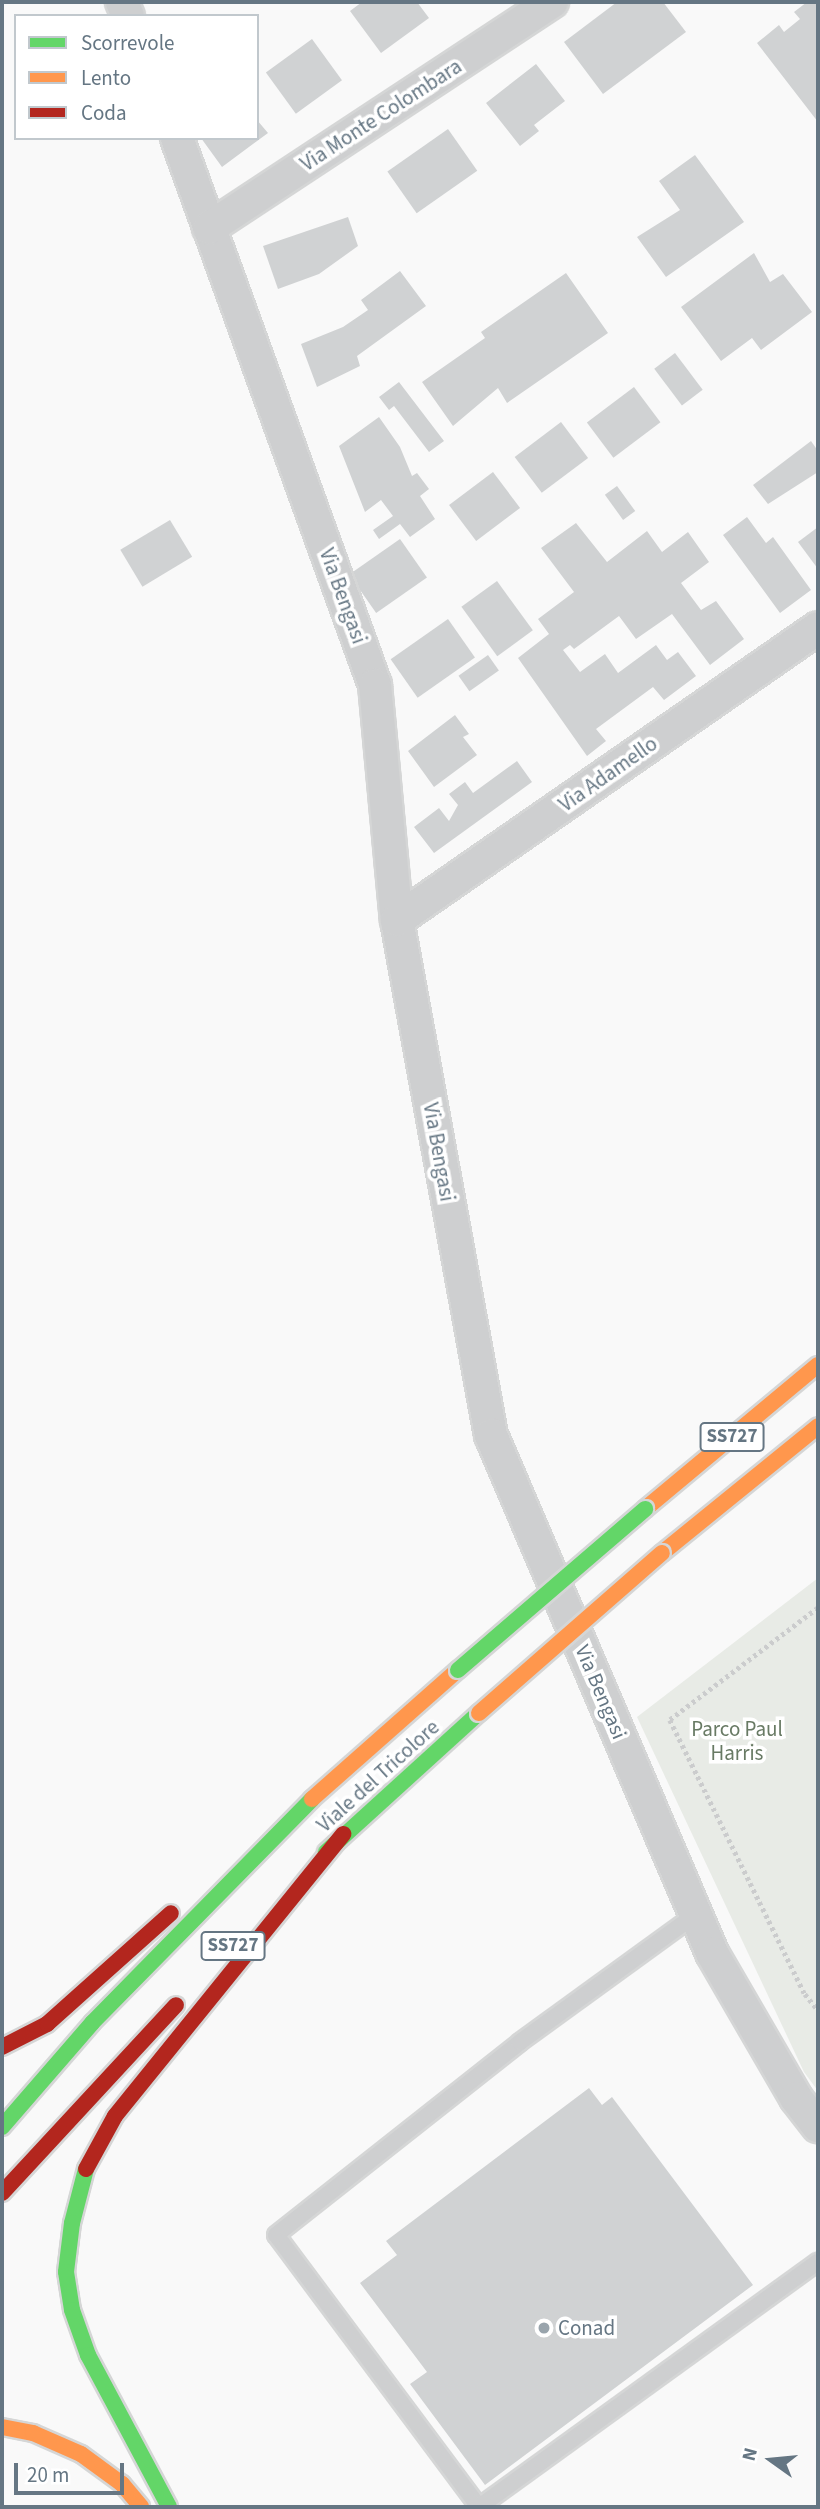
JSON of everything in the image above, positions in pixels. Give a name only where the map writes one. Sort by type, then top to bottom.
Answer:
[{"type":"highway","name":"Viale del Tricolore","points":[[2,2127],[92,2023],[309,1802],[645,1509],[818,1365]]},
{"type":"highway","name":"Viale del Tricolore","points":[[210,1970],[343,1834],[662,1553],[818,1426]]},
{"type":"highway","points":[[2,2047],[47,2024],[118,1955],[309,1802]]},
{"type":"highway","points":[[169,2507],[88,2355],[72,2310],[65,2272],[72,2222],[87,2166],[115,2116],[343,1834]]},
{"type":"highway","name":"SS727","points":[[2,2193],[191,1990]]},
{"type":"highway","points":[[2,2427],[33,2432],[81,2454],[122,2484],[141,2507]]},
{"type":"street","name":"Via Monte Colombara","points":[[209,228],[552,2]]},
{"type":"street","name":"Via Bengasi","points":[[178,140],[375,685],[397,920],[491,1435],[712,1952],[789,2086],[818,2126]]},
{"type":"street","name":"Via Adamello","points":[[397,920],[818,628]]},
{"type":"lane","points":[[696,1914],[520,2042],[276,2235],[479,2507],[818,2262]]},
{"type":"path","points":[[818,1608],[670,1720],[805,1994],[818,2010]]},
{"type":"green space","name":"Parco Paul Harris","points":[[818,1578],[818,2091],[804,2072],[637,1717]]},
{"type":"building","points":[[362,2],[417,2],[429,18],[381,53],[350,11]]},
{"type":"building","points":[[617,2],[663,2],[686,32],[603,94],[564,42]]},
{"type":"building","points":[[807,2],[818,2],[818,122],[757,43],[779,25],[784,32],[800,19],[794,12]]},
{"type":"building","points":[[312,39],[342,80],[296,114],[266,73]]},
{"type":"building","points":[[536,64],[565,101],[534,125],[539,131],[520,146],[486,103]]},
{"type":"building","points":[[259,122],[268,133],[259,140]]},
{"type":"building","points":[[448,129],[477,171],[417,213],[387,171]]},
{"type":"building","points":[[202,140],[259,140],[222,167]]},
{"type":"building","points":[[695,155],[744,222],[666,277],[637,237],[680,210],[659,181]]},
{"type":"building","points":[[348,217],[358,246],[319,274],[278,289],[263,246]]},
{"type":"building","points":[[754,253],[770,282],[783,274],[812,312],[761,350],[752,338],[721,361],[681,307]]},
{"type":"building","points":[[400,271],[426,306],[357,356],[360,366],[317,387],[301,344],[343,327],[368,310],[361,300]]},
{"type":"building","points":[[566,273],[608,333],[507,403],[498,388],[453,426],[422,382],[485,338],[481,332]]},
{"type":"building","points":[[675,353],[703,390],[682,405],[654,369]]},
{"type":"building","points":[[399,382],[444,441],[429,452],[394,406],[389,410],[379,397]]},
{"type":"building","points":[[634,387],[660,422],[613,458],[587,423]]},
{"type":"building","points":[[379,417],[400,447],[412,476],[417,473],[429,489],[420,496],[435,519],[410,537],[400,524],[379,539],[373,530],[393,516],[381,500],[365,512],[339,446]]},
{"type":"building","points":[[561,422],[588,458],[542,493],[515,457]]},
{"type":"building","points":[[811,441],[818,451],[818,472],[768,504],[753,485]]},
{"type":"building","points":[[493,472],[520,508],[476,541],[449,505]]},
{"type":"building","points":[[617,486],[635,511],[623,520],[605,495]]},
{"type":"building","points":[[747,517],[766,543],[773,537],[811,590],[780,613],[723,535]]},
{"type":"building","points":[[170,520],[192,557],[142,587],[120,550]]},
{"type":"building","points":[[576,523],[607,562],[647,531],[662,552],[688,532],[709,562],[681,583],[701,610],[716,601],[744,639],[710,665],[672,614],[636,639],[619,616],[574,649],[570,645],[563,650],[580,672],[605,654],[618,673],[656,645],[667,660],[678,652],[696,676],[664,700],[653,687],[596,729],[606,741],[587,756],[518,658],[549,634],[538,619],[574,592],[541,548]]},
{"type":"building","points":[[818,527],[818,569],[798,542]]},
{"type":"building","points":[[400,539],[427,578],[376,613],[349,575]]},
{"type":"building","points":[[497,581],[533,630],[497,656],[461,607]]},
{"type":"building","points":[[448,619],[475,658],[418,698],[391,659]]},
{"type":"building","points":[[488,655],[499,671],[469,691],[459,676]]},
{"type":"building","points":[[455,715],[469,734],[463,737],[477,755],[434,787],[408,751]]},
{"type":"building","points":[[517,761],[532,782],[434,853],[414,827],[439,808],[449,821],[458,805],[449,794],[465,782],[473,793]]},
{"type":"building","name":"Conad","points":[[589,2088],[602,2105],[612,2097],[753,2285],[485,2485],[410,2384],[427,2372],[360,2283],[397,2255],[386,2241]]},
{"type":"traffic: fast","points":[[458,1670],[645,1509]]},
{"type":"traffic: fast","points":[[326,1852],[479,1713]]},
{"type":"traffic: fast","points":[[2,2127],[92,2023],[312,1799]]},
{"type":"traffic: fast","points":[[86,2169],[72,2223],[66,2272],[72,2310],[88,2355],[169,2507]]},
{"type":"traffic: slow","points":[[645,1509],[818,1365]]},
{"type":"traffic: slow","points":[[662,1553],[818,1426]]},
{"type":"traffic: slow","points":[[479,1713],[662,1553]]},
{"type":"traffic: slow","points":[[312,1799],[458,1670]]},
{"type":"traffic: slow","points":[[2,2427],[33,2433],[81,2454],[122,2484],[141,2507]]},
{"type":"traffic: jam","points":[[86,2169],[115,2116],[343,1834]]},
{"type":"traffic: jam","points":[[2,2047],[47,2024],[171,1913]]},
{"type":"traffic: jam","points":[[2,2193],[176,2005]]},
{"type":"place","name":"Conad","points":[[544,2328]]}]
